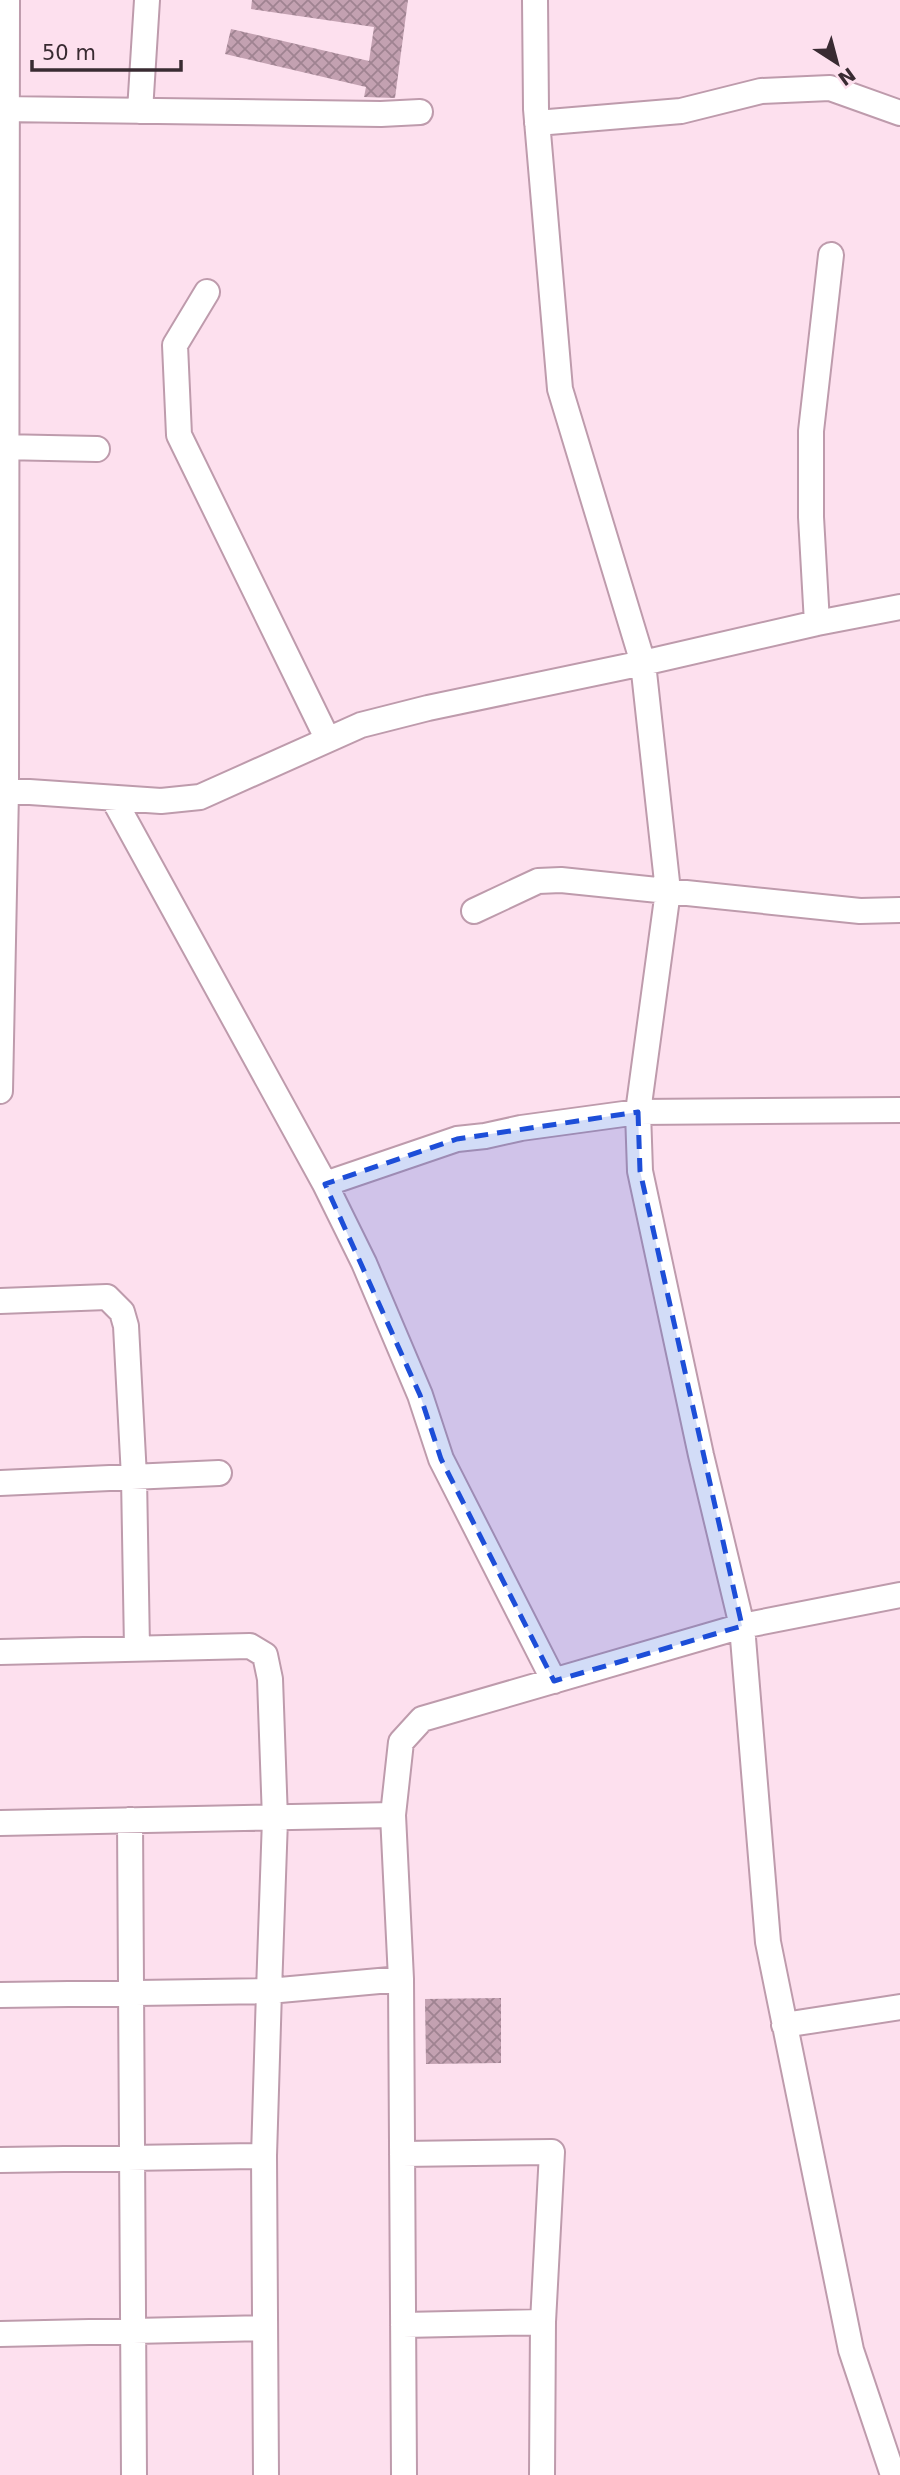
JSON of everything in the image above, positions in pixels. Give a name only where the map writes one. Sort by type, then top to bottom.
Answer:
[{"type":"street","points":[[0,1091],[3,109],[7,0]]},
{"type":"street","points":[[140,111],[147,0]]},
{"type":"street","points":[[535,0],[537,123],[559,389],[643,663],[668,891],[638,1112],[640,1171],[701,1455],[742,1626],[768,1942],[784,2025],[851,2350],[897,2475]]},
{"type":"street","points":[[537,123],[681,111],[761,91],[830,88],[900,113]]},
{"type":"street","points":[[3,109],[381,114],[421,112]]},
{"type":"street","points":[[817,623],[811,517],[811,431],[831,255]]},
{"type":"street","points":[[206,292],[175,345],[179,435],[327,738]]},
{"type":"street","points":[[3,447],[97,449]]},
{"type":"street","points":[[3,791],[114,800],[162,801],[200,797],[361,725],[428,708],[900,607]]},
{"type":"street","points":[[114,800],[325,1184],[364,1263],[420,1395],[440,1459],[554,1681]]},
{"type":"street","points":[[474,911],[538,881],[561,880],[860,911],[900,910]]},
{"type":"street","points":[[325,1184],[457,1139],[638,1112],[900,1110]]},
{"type":"street","points":[[0,1301],[107,1297],[122,1312],[126,1326],[134,1477],[137,1648]]},
{"type":"street","points":[[0,1483],[219,1473]]},
{"type":"street","points":[[404,2475],[401,1979],[393,1815],[401,1742],[422,1719],[742,1626],[900,1594]]},
{"type":"street","points":[[0,1651],[250,1646],[265,1656],[270,1679],[275,1819],[264,2156],[265,2475]]},
{"type":"street","points":[[0,1823],[393,1815]]},
{"type":"street","points":[[130,1820],[134,2475]]},
{"type":"street","points":[[0,1995],[269,1991],[401,1979]]},
{"type":"street","points":[[784,2025],[900,2007]]},
{"type":"street","points":[[402,2154],[552,2152],[543,2322],[542,2475]]},
{"type":"street","points":[[0,2160],[264,2156]]},
{"type":"street","points":[[403,2325],[543,2322]]},
{"type":"street","points":[[0,2334],[265,2328]]},
{"type":"highlighted area","points":[[638,1112],[640,1171],[742,1626],[554,1681],[441,1459],[420,1395],[325,1184],[457,1139]]},
{"type":"building","points":[[252,0],[408,0],[395,98],[364,97],[366,87],[225,54],[231,29],[369,61],[374,27],[251,9]]},
{"type":"building","points":[[501,1998],[501,2063],[426,2064],[425,1999]]}]
